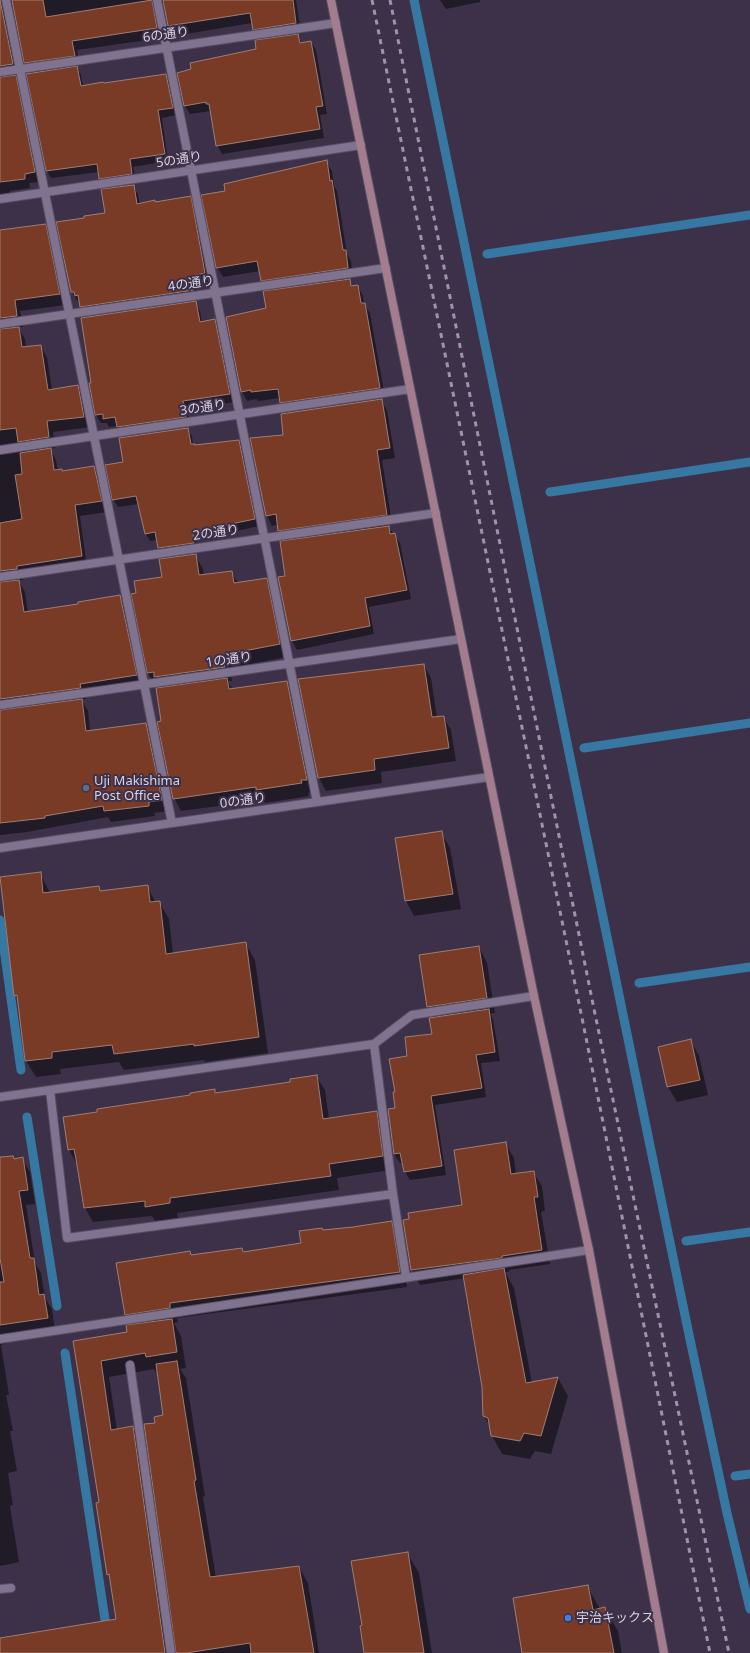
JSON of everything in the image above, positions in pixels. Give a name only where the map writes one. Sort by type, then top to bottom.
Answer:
[{"type":"street","points":[[6,0],[172,823]]},
{"type":"street","points":[[157,0],[317,802]]},
{"type":"street","points":[[331,0],[534,996],[589,1250],[664,1653]]},
{"type":"street","name":"6の通り","points":[[0,72],[336,22]]},
{"type":"street","name":"5の通り","points":[[0,199],[361,145]]},
{"type":"street","name":"4の通り","points":[[0,324],[386,268]]},
{"type":"street","name":"3の通り","points":[[0,450],[410,389]]},
{"type":"street","name":"2の通り","points":[[0,576],[436,513]]},
{"type":"street","name":"1の通り","points":[[0,705],[461,639]]},
{"type":"street","name":"0の通り","points":[[0,848],[489,777]]},
{"type":"street","points":[[0,1097],[374,1044],[412,1016],[534,996]]},
{"type":"street","points":[[374,1044],[393,1194],[406,1277]]},
{"type":"street","points":[[50,1090],[67,1238],[393,1194]]},
{"type":"street","points":[[0,1339],[589,1250]]},
{"type":"street","points":[[130,1365],[171,1653]]},
{"type":"street","points":[[0,1589],[11,1588]]},
{"type":"building","points":[[0,0],[13,64],[0,66]]},
{"type":"building","points":[[12,0],[43,0],[46,17],[152,0],[157,28],[72,41],[75,56],[24,63]]},
{"type":"building","points":[[163,0],[293,0],[296,23],[253,30],[250,13],[168,26]]},
{"type":"building","points":[[298,34],[300,43],[311,41],[323,106],[316,107],[320,129],[216,146],[209,104],[206,104],[206,102],[184,106],[177,73],[191,69],[190,63],[256,49],[255,40]]},
{"type":"building","points":[[77,66],[81,86],[166,74],[173,108],[158,110],[165,154],[130,159],[132,174],[99,179],[97,164],[46,171],[26,74]]},
{"type":"building","points":[[16,75],[35,172],[25,174],[25,179],[0,182],[0,77]]},
{"type":"building","points":[[327,160],[330,181],[332,180],[343,250],[346,250],[348,268],[261,281],[257,261],[216,268],[201,195],[225,191],[224,184]]},
{"type":"building","points":[[134,185],[137,204],[155,200],[155,202],[191,196],[205,273],[192,276],[194,290],[80,307],[78,295],[75,296],[74,292],[71,292],[56,222],[105,213],[101,189]]},
{"type":"building","points":[[46,224],[60,294],[15,300],[17,316],[0,318],[0,230]]},
{"type":"building","points":[[350,279],[351,286],[358,285],[361,303],[365,303],[380,388],[280,403],[278,389],[241,392],[226,317],[266,308],[263,291]]},
{"type":"building","points":[[196,301],[200,322],[215,319],[230,394],[183,401],[186,417],[117,427],[115,417],[103,419],[103,414],[95,415],[89,383],[91,383],[81,318]]},
{"type":"building","points":[[19,327],[22,347],[41,345],[48,390],[78,385],[84,417],[47,421],[49,437],[18,442],[16,428],[0,430],[0,329]]},
{"type":"building","points":[[382,399],[390,448],[377,450],[387,515],[278,531],[276,514],[266,516],[250,438],[283,435],[281,414]]},
{"type":"building","points":[[188,428],[191,444],[195,445],[239,440],[255,519],[193,532],[194,543],[158,548],[155,532],[145,534],[136,496],[112,500],[105,465],[123,462],[119,438]]},
{"type":"building","points":[[51,448],[54,470],[62,469],[62,471],[94,466],[102,501],[75,505],[82,556],[17,566],[17,569],[0,571],[0,523],[22,519],[15,475],[22,474],[20,453]]},
{"type":"building","points":[[389,526],[390,534],[395,533],[407,590],[365,598],[370,626],[291,641],[278,577],[285,576],[280,541]]},
{"type":"building","points":[[196,554],[199,575],[232,571],[234,583],[267,578],[280,644],[223,655],[225,667],[154,677],[154,672],[147,673],[131,594],[136,593],[134,581],[162,577],[159,559]]},
{"type":"building","points":[[19,580],[24,612],[78,604],[78,602],[120,595],[137,675],[80,684],[81,688],[0,699],[0,582]]},
{"type":"building","points":[[424,664],[432,717],[444,716],[449,748],[374,759],[375,770],[318,778],[298,679]]},
{"type":"building","points":[[227,678],[229,689],[287,681],[307,780],[301,780],[302,783],[256,790],[256,787],[173,799],[157,722],[161,721],[156,688]]},
{"type":"building","points":[[82,699],[86,731],[146,723],[162,800],[149,802],[149,806],[104,811],[103,806],[45,816],[45,818],[0,823],[0,710]]},
{"type":"building","points":[[442,831],[453,894],[405,901],[395,838]]},
{"type":"building","points":[[41,872],[43,893],[99,886],[100,891],[148,885],[150,902],[160,901],[166,954],[246,942],[259,1037],[194,1046],[194,1044],[114,1054],[112,1045],[52,1052],[52,1058],[25,1061],[17,995],[14,996],[0,877]]},
{"type":"building","points":[[479,946],[487,998],[427,1007],[419,955]]},
{"type":"building","points":[[489,1009],[495,1052],[476,1055],[482,1088],[431,1096],[442,1166],[404,1172],[400,1153],[394,1154],[388,1109],[395,1108],[393,1092],[395,1092],[389,1059],[407,1056],[405,1037],[432,1034],[429,1018]]},
{"type":"building","points":[[691,1039],[700,1080],[667,1087],[658,1047]]},
{"type":"building","points":[[317,1075],[323,1119],[377,1111],[383,1156],[329,1164],[331,1176],[170,1198],[170,1203],[145,1207],[145,1201],[84,1208],[74,1149],[68,1150],[63,1117],[97,1112],[97,1109],[190,1095],[190,1093],[215,1089],[215,1093],[290,1082],[290,1079]]},
{"type":"building","points":[[506,1142],[511,1174],[534,1171],[538,1197],[534,1197],[542,1250],[502,1256],[502,1258],[411,1270],[403,1220],[409,1219],[408,1213],[462,1205],[454,1150]]},
{"type":"building","points":[[13,1156],[14,1159],[23,1157],[28,1190],[19,1191],[30,1258],[34,1258],[39,1295],[44,1294],[48,1318],[0,1325],[0,1282],[4,1282],[0,1258],[0,1157]]},
{"type":"building","points":[[392,1221],[400,1272],[170,1303],[170,1308],[125,1315],[116,1263],[190,1251],[191,1255],[242,1248],[243,1252],[301,1243],[299,1231],[322,1228],[323,1230],[353,1227]]},
{"type":"building","points":[[504,1268],[526,1383],[558,1377],[541,1436],[524,1433],[520,1441],[491,1436],[488,1418],[483,1416],[482,1387],[463,1275]]},
{"type":"building","points":[[172,1319],[177,1352],[146,1357],[145,1353],[101,1361],[111,1430],[133,1426],[165,1653],[0,1653],[0,1638],[116,1619],[109,1574],[107,1575],[96,1503],[99,1502],[73,1341],[127,1332],[126,1325]]},
{"type":"building","points":[[177,1361],[196,1480],[194,1481],[210,1577],[299,1566],[314,1653],[251,1653],[250,1643],[186,1653],[176,1653],[144,1424],[155,1423],[154,1417],[163,1415],[156,1364]]},
{"type":"building","points":[[408,1552],[424,1653],[364,1653],[360,1626],[362,1625],[351,1561]]},
{"type":"building","name":"宇治キックス","points":[[588,1585],[593,1610],[605,1607],[614,1653],[522,1653],[513,1598]]},
{"type":"waterway","points":[[414,0],[688,1330],[727,1513],[750,1609]]},
{"type":"waterway","points":[[487,254],[750,215]]},
{"type":"waterway","points":[[550,492],[750,462]]},
{"type":"waterway","points":[[584,748],[750,723]]},
{"type":"waterway","points":[[0,920],[21,1070]]},
{"type":"waterway","points":[[639,983],[750,967]]},
{"type":"waterway","points":[[27,1117],[57,1306]]},
{"type":"waterway","points":[[686,1241],[750,1232]]},
{"type":"waterway","points":[[65,1353],[110,1653]]},
{"type":"waterway","points":[[735,1476],[750,1474]]},
{"type":"railway","points":[[372,0],[582,1018],[710,1653]]},
{"type":"railway","points":[[390,0],[595,1014],[729,1653]]},
{"type":"place","name":"Uji Makishima Post Office","points":[[86,788]]},
{"type":"place","name":"宇治キックス","points":[[568,1618]]}]
